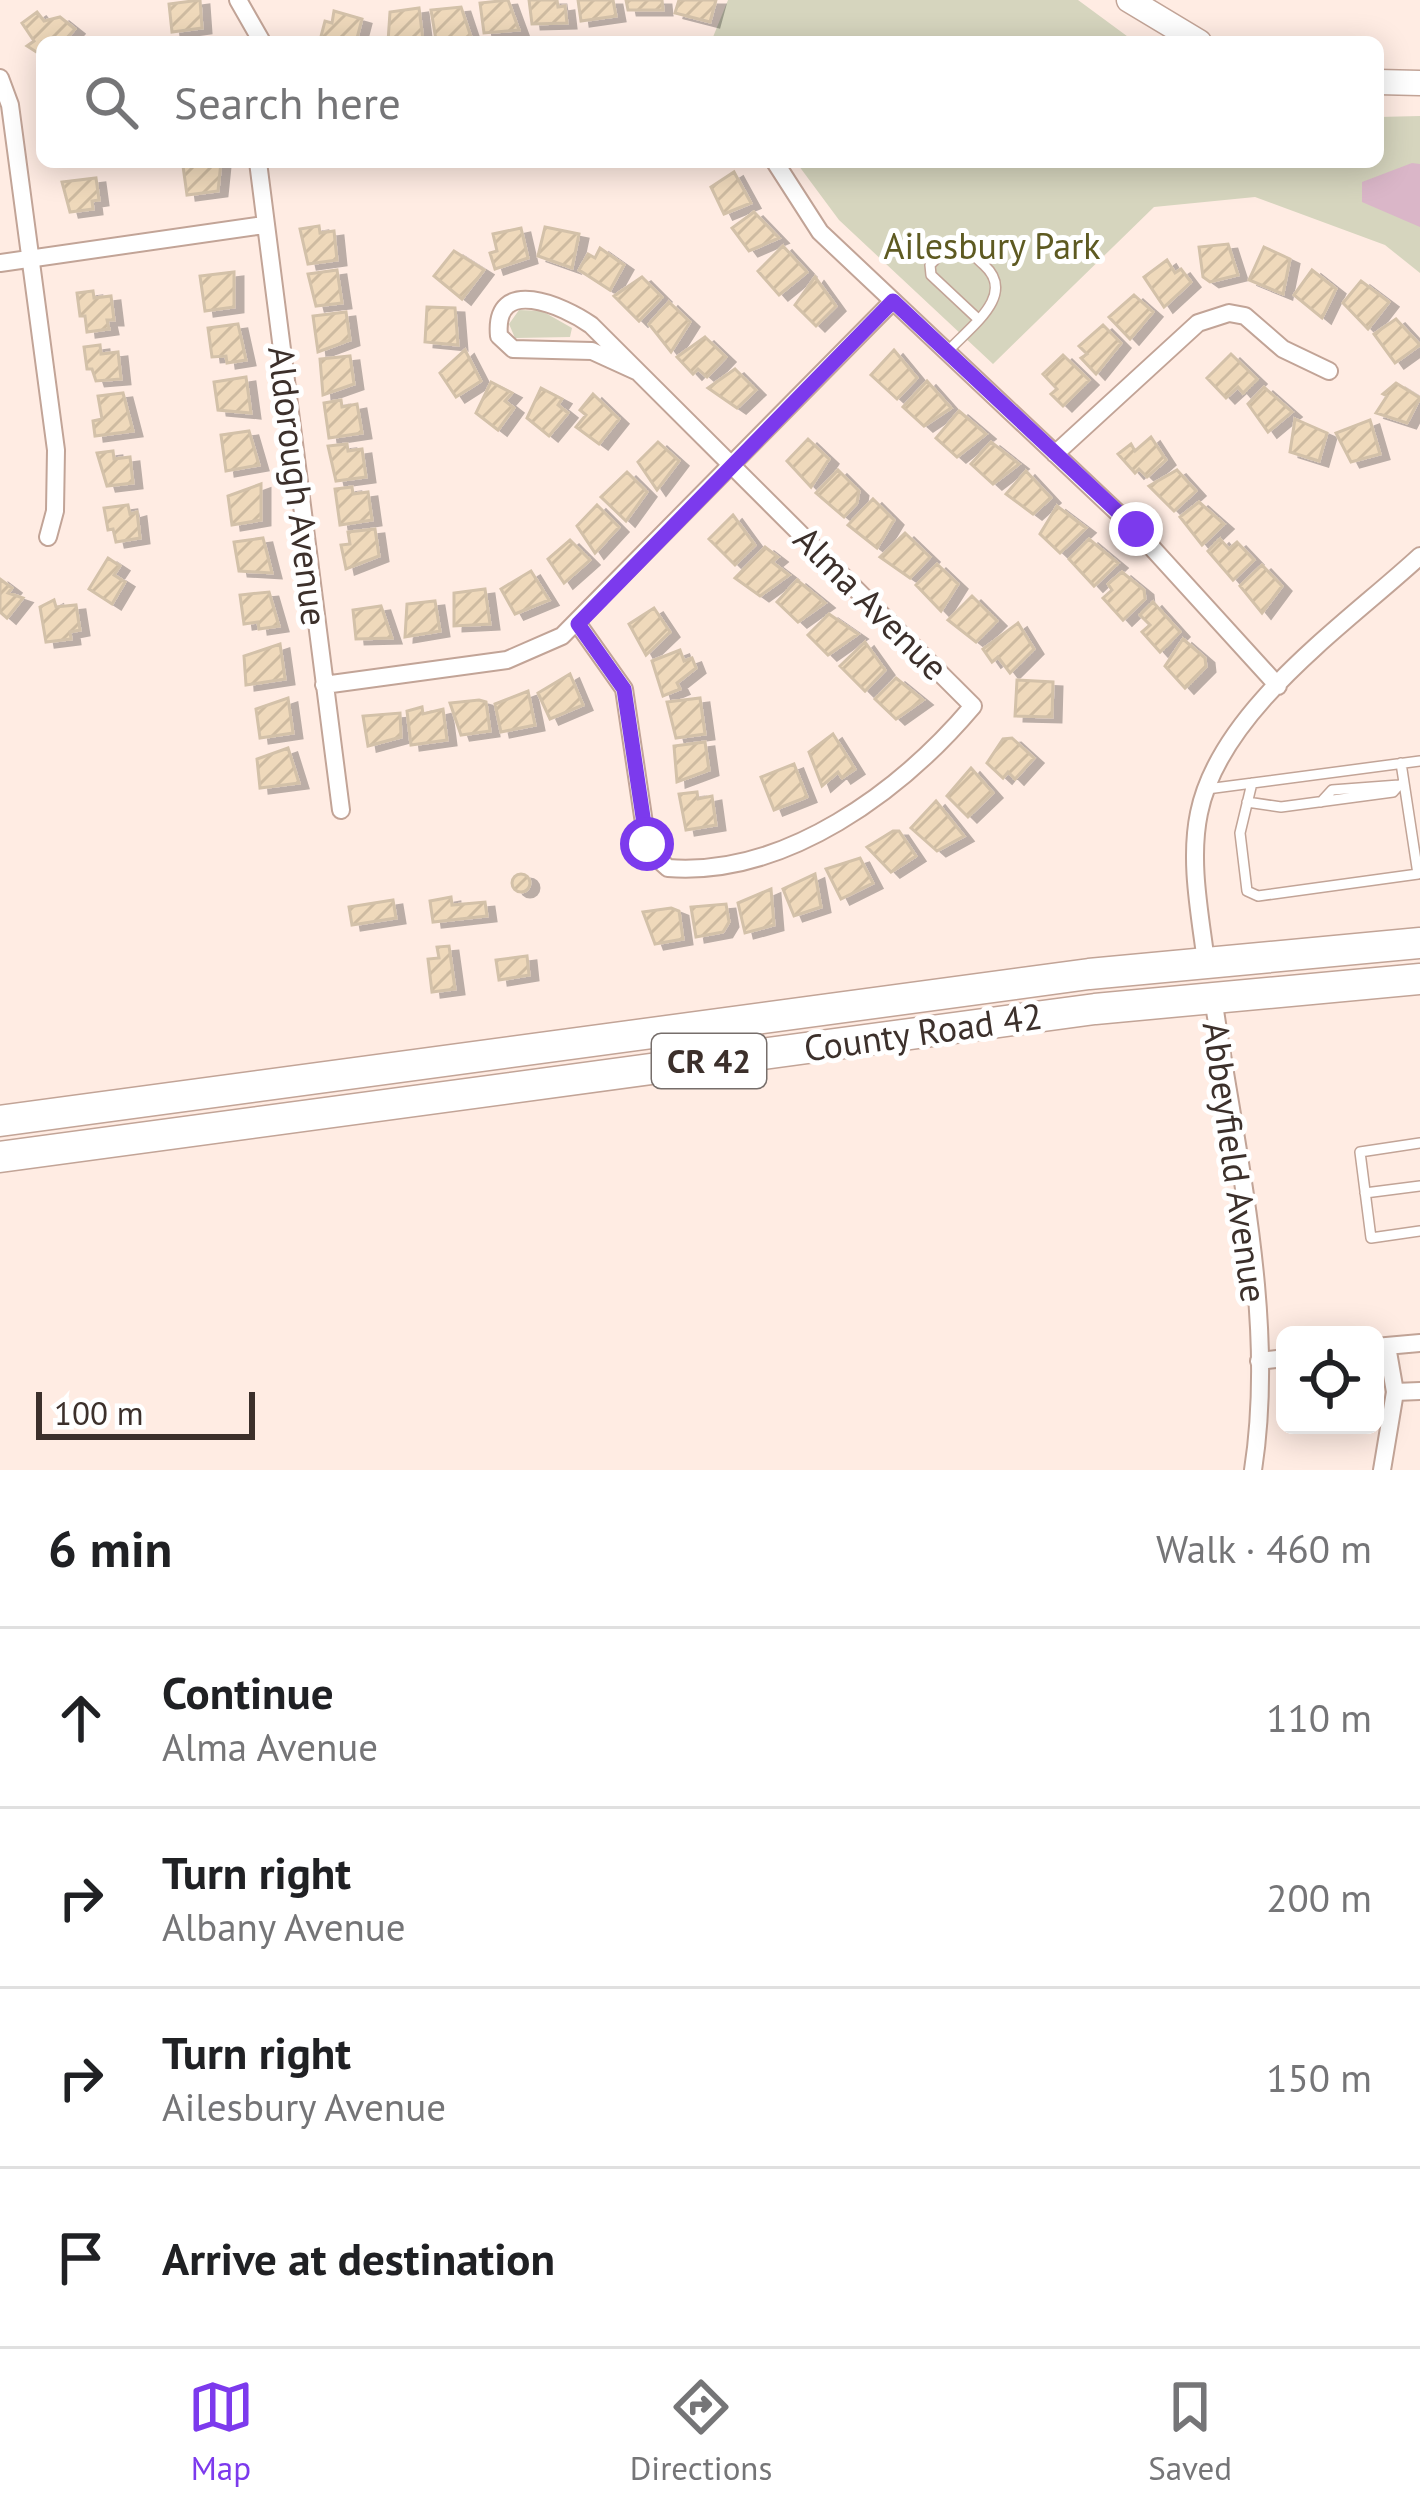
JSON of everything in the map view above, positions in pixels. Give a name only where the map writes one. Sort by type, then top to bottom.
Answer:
[{"type":"highway","points":[[867,1040],[978,1005],[1201,978],[1206,962],[1420,943]]},
{"type":"highway","name":"County Road 42","points":[[0,1121],[1206,962]]},
{"type":"highway","name":"County Road 42","points":[[0,1157],[867,1040],[1213,997],[1420,980]]},
{"type":"highway","points":[[486,1055],[490,1091]]},
{"type":"street","points":[[238,0],[259,36]]},
{"type":"street","points":[[1129,0],[1189,36]]},
{"type":"street","points":[[0,78],[10,105],[58,479],[48,537]]},
{"type":"street","points":[[1384,82],[1420,83]]},
{"type":"street","name":"Aldorough Avenue","points":[[259,168],[341,810]]},
{"type":"street","points":[[779,168],[820,232],[1136,529],[1278,686]]},
{"type":"street","points":[[0,263],[264,226]]},
{"type":"street","points":[[638,372],[592,351],[512,349],[499,336],[500,314],[520,298],[560,305],[591,325],[734,464]]},
{"type":"street","points":[[324,685],[507,660],[544,646],[578,624],[893,301]]},
{"type":"street","points":[[1055,454],[1198,323],[1213,316],[1245,316],[1283,349],[1329,371]]},
{"type":"street","name":"Alma Avenue","points":[[578,624],[624,689],[647,844],[652,859],[668,868],[716,864],[808,836],[890,788],[945,738],[973,706],[734,464]]},
{"type":"street","points":[[1206,962],[1197,844],[1207,789],[1231,738],[1278,686],[1416,566]]},
{"type":"street","name":"Abbeyfield Avenue","points":[[1213,997],[1256,1306],[1253,1470]]},
{"type":"street","points":[[1384,1346],[1420,1343]]},
{"type":"street","points":[[1382,1470],[1395,1392],[1384,1356]]},
{"type":"street","points":[[1258,1361],[1276,1359]]},
{"type":"street","points":[[1395,1392],[1420,1391]]},
{"type":"lane","points":[[948,351],[978,319],[998,295],[998,280],[960,243],[952,242],[930,265],[931,275],[978,319]]},
{"type":"lane","points":[[1207,789],[1420,761]]},
{"type":"lane","points":[[1252,783],[1240,833],[1247,891],[1258,896],[1418,874],[1401,764]]},
{"type":"lane","points":[[1247,802],[1281,807],[1393,792],[1402,785]]},
{"type":"lane","points":[[1420,1143],[1360,1152],[1371,1238],[1420,1231]]},
{"type":"lane","points":[[1365,1193],[1420,1186]]},
{"type":"green space","points":[[728,0],[1078,0],[1127,36],[713,36]]},
{"type":"green space","name":"Ailesbury Park","points":[[1420,116],[1420,273],[1385,245],[1255,197],[1154,207],[993,364],[839,220],[800,168],[1384,168],[1384,117]]},
{"type":"green space","points":[[519,310],[542,311],[572,328],[570,337],[515,338],[509,324]]},
{"type":"shaded area","points":[[1420,164],[1420,227],[1362,202],[1362,182]]},
{"type":"building","points":[[200,0],[202,28],[172,32],[169,4]]},
{"type":"building","points":[[508,0],[519,30],[484,33],[480,3]]},
{"type":"building","points":[[529,0],[557,0],[558,7],[565,6],[567,23],[532,24]]},
{"type":"building","points":[[578,0],[613,0],[616,16],[581,21]]},
{"type":"building","points":[[626,0],[662,0],[663,10],[628,10]]},
{"type":"building","points":[[679,0],[716,0],[710,22],[675,13]]},
{"type":"building","points":[[461,7],[471,36],[435,36],[431,10]]},
{"type":"building","points":[[419,8],[422,36],[388,36],[390,12]]},
{"type":"building","points":[[334,11],[362,19],[358,36],[321,36],[325,21],[332,23]]},
{"type":"building","points":[[37,12],[44,21],[60,17],[75,29],[69,36],[36,36],[36,52],[27,46],[34,41],[22,23]]},
{"type":"building","points":[[183,168],[220,168],[218,191],[187,195]]},
{"type":"building","points":[[734,172],[751,203],[724,214],[711,187]]},
{"type":"building","points":[[96,178],[99,200],[92,201],[93,209],[70,212],[62,182]]},
{"type":"building","points":[[754,212],[779,238],[749,251],[732,228]]},
{"type":"building","points":[[319,226],[320,233],[334,231],[337,260],[308,264],[300,229]]},
{"type":"building","points":[[545,227],[579,234],[572,268],[538,256]]},
{"type":"building","points":[[521,228],[528,258],[495,269],[490,253],[497,251],[493,234]]},
{"type":"building","points":[[1228,244],[1238,275],[1210,282],[1203,277],[1199,247]]},
{"type":"building","points":[[783,246],[807,272],[779,295],[758,271]]},
{"type":"building","points":[[1264,247],[1290,259],[1283,294],[1249,280]]},
{"type":"building","points":[[600,248],[624,265],[610,290],[579,270],[588,254],[595,258]]},
{"type":"building","points":[[454,251],[484,270],[462,299],[434,276]]},
{"type":"building","points":[[1167,260],[1175,273],[1181,269],[1191,282],[1164,307],[1144,277]]},
{"type":"building","points":[[337,270],[342,303],[316,306],[308,274]]},
{"type":"building","points":[[1312,270],[1336,289],[1322,318],[1294,295]]},
{"type":"building","points":[[234,272],[234,307],[205,311],[200,276]]},
{"type":"building","points":[[642,277],[662,297],[639,321],[614,296]]},
{"type":"building","points":[[815,277],[836,306],[816,326],[795,305]]},
{"type":"building","points":[[1361,281],[1389,302],[1368,329],[1343,303]]},
{"type":"building","points":[[93,291],[94,298],[111,296],[114,320],[107,320],[109,329],[87,332],[77,293]]},
{"type":"building","points":[[1134,295],[1153,312],[1130,339],[1109,317]]},
{"type":"building","points":[[669,302],[690,322],[671,352],[649,324]]},
{"type":"building","points":[[427,307],[455,308],[458,345],[425,342]]},
{"type":"building","points":[[346,312],[350,340],[318,352],[313,316]]},
{"type":"building","points":[[1396,319],[1420,345],[1395,363],[1374,334]]},
{"type":"building","points":[[238,324],[246,360],[227,363],[226,356],[212,357],[208,328]]},
{"type":"building","points":[[1103,325],[1121,343],[1096,374],[1081,358],[1087,354],[1079,346]]},
{"type":"building","points":[[705,337],[726,357],[707,377],[698,369],[693,374],[677,357]]},
{"type":"building","points":[[100,345],[101,354],[118,352],[121,379],[96,381],[92,369],[87,369],[84,347]]},
{"type":"building","points":[[465,350],[481,381],[456,397],[440,373]]},
{"type":"building","points":[[894,350],[917,378],[897,399],[871,375]]},
{"type":"building","points":[[1231,354],[1257,379],[1243,393],[1238,387],[1226,398],[1207,378]]},
{"type":"building","points":[[1063,355],[1089,380],[1063,406],[1051,394],[1057,389],[1043,374]]},
{"type":"building","points":[[350,356],[354,384],[323,395],[320,359]]},
{"type":"building","points":[[735,369],[756,390],[737,408],[708,388]]},
{"type":"building","points":[[246,377],[251,413],[218,410],[214,382]]},
{"type":"building","points":[[927,381],[951,408],[924,426],[903,407]]},
{"type":"building","points":[[491,382],[512,393],[505,401],[514,408],[498,430],[476,413]]},
{"type":"building","points":[[1396,383],[1420,398],[1407,423],[1376,413],[1387,396],[1383,394]]},
{"type":"building","points":[[1264,387],[1292,412],[1268,432],[1248,404]]},
{"type":"building","points":[[541,388],[562,399],[558,405],[568,413],[549,436],[527,418]]},
{"type":"building","points":[[123,393],[133,431],[95,436],[93,421],[102,419],[98,396]]},
{"type":"building","points":[[593,394],[619,419],[599,444],[576,427],[586,415],[580,410]]},
{"type":"building","points":[[341,400],[342,407],[357,404],[362,433],[329,438],[324,403]]},
{"type":"building","points":[[959,411],[986,434],[957,457],[936,438]]},
{"type":"building","points":[[1295,419],[1327,433],[1319,461],[1290,452]]},
{"type":"building","points":[[1370,420],[1380,454],[1351,462],[1336,433]]},
{"type":"building","points":[[249,431],[259,465],[226,471],[221,435]]},
{"type":"building","points":[[1151,437],[1166,460],[1147,477],[1139,469],[1135,473],[1118,454],[1131,444],[1135,451]]},
{"type":"building","points":[[808,439],[829,459],[811,487],[787,461]]},
{"type":"building","points":[[658,442],[679,461],[657,490],[638,462]]},
{"type":"building","points":[[991,442],[1019,464],[993,484],[971,464]]},
{"type":"building","points":[[347,444],[348,451],[362,449],[366,477],[336,481],[328,446]]},
{"type":"building","points":[[113,451],[114,459],[130,457],[133,483],[107,486],[97,453]]},
{"type":"building","points":[[838,470],[859,491],[857,503],[844,517],[816,493]]},
{"type":"building","points":[[1177,470],[1196,491],[1174,511],[1149,486]]},
{"type":"building","points":[[1026,471],[1051,498],[1033,514],[1006,494]]},
{"type":"building","points":[[627,472],[647,492],[626,521],[601,497]]},
{"type":"building","points":[[261,484],[261,520],[232,525],[228,496]]},
{"type":"building","points":[[352,487],[353,494],[368,492],[372,520],[340,525],[335,489]]},
{"type":"building","points":[[873,499],[894,520],[877,548],[848,525]]},
{"type":"building","points":[[1199,502],[1224,524],[1202,545],[1180,517]]},
{"type":"building","points":[[128,505],[130,514],[137,512],[140,538],[116,542],[104,508]]},
{"type":"building","points":[[597,505],[619,527],[595,553],[577,526]]},
{"type":"building","points":[[1057,506],[1086,528],[1060,553],[1040,534]]},
{"type":"building","points":[[733,515],[755,545],[735,565],[709,539]]},
{"type":"building","points":[[375,529],[379,556],[346,569],[341,545],[350,544],[348,532]]},
{"type":"building","points":[[905,533],[930,557],[910,578],[880,557]]},
{"type":"building","points":[[263,538],[272,573],[239,571],[234,542]]},
{"type":"building","points":[[1089,539],[1118,563],[1094,586],[1069,559]]},
{"type":"building","points":[[1220,539],[1229,549],[1237,542],[1254,560],[1233,580],[1208,551]]},
{"type":"building","points":[[570,540],[590,560],[564,583],[548,559]]},
{"type":"building","points":[[765,547],[778,557],[772,562],[789,575],[760,596],[735,578]]},
{"type":"building","points":[[108,558],[120,566],[114,575],[125,582],[112,604],[89,589]]},
{"type":"building","points":[[937,564],[958,584],[941,611],[916,585]]},
{"type":"building","points":[[1262,565],[1282,586],[1262,613],[1240,586]]},
{"type":"building","points":[[531,571],[549,600],[515,614],[501,589]]},
{"type":"building","points":[[1122,572],[1144,590],[1145,599],[1123,620],[1103,598],[1112,590],[1108,584]]},
{"type":"building","points":[[0,579],[12,588],[8,593],[23,598],[7,618],[0,612]]},
{"type":"building","points":[[797,580],[825,603],[798,622],[777,602]]},
{"type":"building","points":[[485,589],[490,624],[454,626],[454,593]]},
{"type":"building","points":[[269,592],[279,626],[259,629],[258,622],[244,624],[240,595]]},
{"type":"building","points":[[972,596],[997,621],[976,642],[948,620]]},
{"type":"building","points":[[54,600],[56,607],[76,605],[80,630],[70,632],[71,639],[46,642],[40,607]]},
{"type":"building","points":[[435,601],[440,631],[405,637],[407,604]]},
{"type":"building","points":[[1153,602],[1180,632],[1160,652],[1142,632],[1150,625],[1140,615]]},
{"type":"building","points":[[381,606],[392,638],[356,639],[353,610]]},
{"type":"building","points":[[654,608],[670,632],[646,655],[629,624]]},
{"type":"building","points":[[829,614],[858,634],[828,655],[808,635]]},
{"type":"building","points":[[1018,623],[1034,649],[1010,673],[998,657],[992,662],[983,649]]},
{"type":"building","points":[[1183,639],[1205,658],[1206,667],[1185,688],[1165,666]]},
{"type":"building","points":[[865,642],[885,670],[865,691],[840,666]]},
{"type":"building","points":[[280,644],[285,679],[246,685],[244,656]]},
{"type":"building","points":[[680,650],[684,661],[692,658],[696,668],[677,683],[680,689],[663,696],[652,661]]},
{"type":"building","points":[[570,674],[583,705],[550,719],[538,693]]},
{"type":"building","points":[[896,678],[923,700],[896,719],[875,699]]},
{"type":"building","points":[[1017,680],[1053,682],[1052,717],[1015,716]]},
{"type":"building","points":[[528,691],[535,725],[501,732],[495,704]]},
{"type":"building","points":[[288,698],[293,733],[260,738],[256,709]]},
{"type":"building","points":[[700,698],[705,734],[676,738],[667,702]]},
{"type":"building","points":[[486,702],[490,731],[461,735],[450,703]]},
{"type":"building","points":[[422,707],[423,714],[443,709],[447,740],[411,745],[407,711]]},
{"type":"building","points":[[400,713],[401,737],[368,746],[363,716]]},
{"type":"building","points":[[833,734],[855,769],[842,778],[838,772],[822,786],[809,752]]},
{"type":"building","points":[[1012,738],[1034,758],[1015,779],[1008,772],[1003,778],[987,763],[1003,739]]},
{"type":"building","points":[[705,742],[709,770],[677,782],[674,746]]},
{"type":"building","points":[[288,748],[299,783],[260,788],[257,759]]},
{"type":"building","points":[[794,764],[807,797],[774,810],[761,777]]},
{"type":"building","points":[[971,768],[993,793],[968,817],[947,796]]},
{"type":"building","points":[[697,792],[698,799],[712,796],[716,825],[686,830],[679,794]]},
{"type":"building","points":[[936,801],[964,836],[937,851],[911,828]]},
{"type":"building","points":[[899,831],[916,856],[891,872],[867,847]]},
{"type":"building","points":[[860,858],[873,883],[841,899],[826,869]]},
{"type":"building","points":[[521,874],[530,883],[521,892],[512,883]]},
{"type":"building","points":[[815,874],[821,907],[794,916],[783,889]]},
{"type":"building","points":[[771,889],[774,925],[745,933],[738,903]]},
{"type":"building","points":[[451,897],[452,905],[485,902],[487,916],[433,922],[430,901]]},
{"type":"building","points":[[393,900],[396,918],[352,925],[349,907]]},
{"type":"building","points":[[726,904],[729,922],[723,932],[696,937],[691,907]]},
{"type":"building","points":[[679,911],[683,939],[655,944],[643,912]]},
{"type":"building","points":[[449,946],[455,989],[432,992],[428,959],[439,958],[437,947]]},
{"type":"building","points":[[527,956],[529,975],[499,980],[496,960]]},
{"type":"route","points":[[647,844],[633,722],[624,689],[578,624],[893,301],[1136,529]]}]
